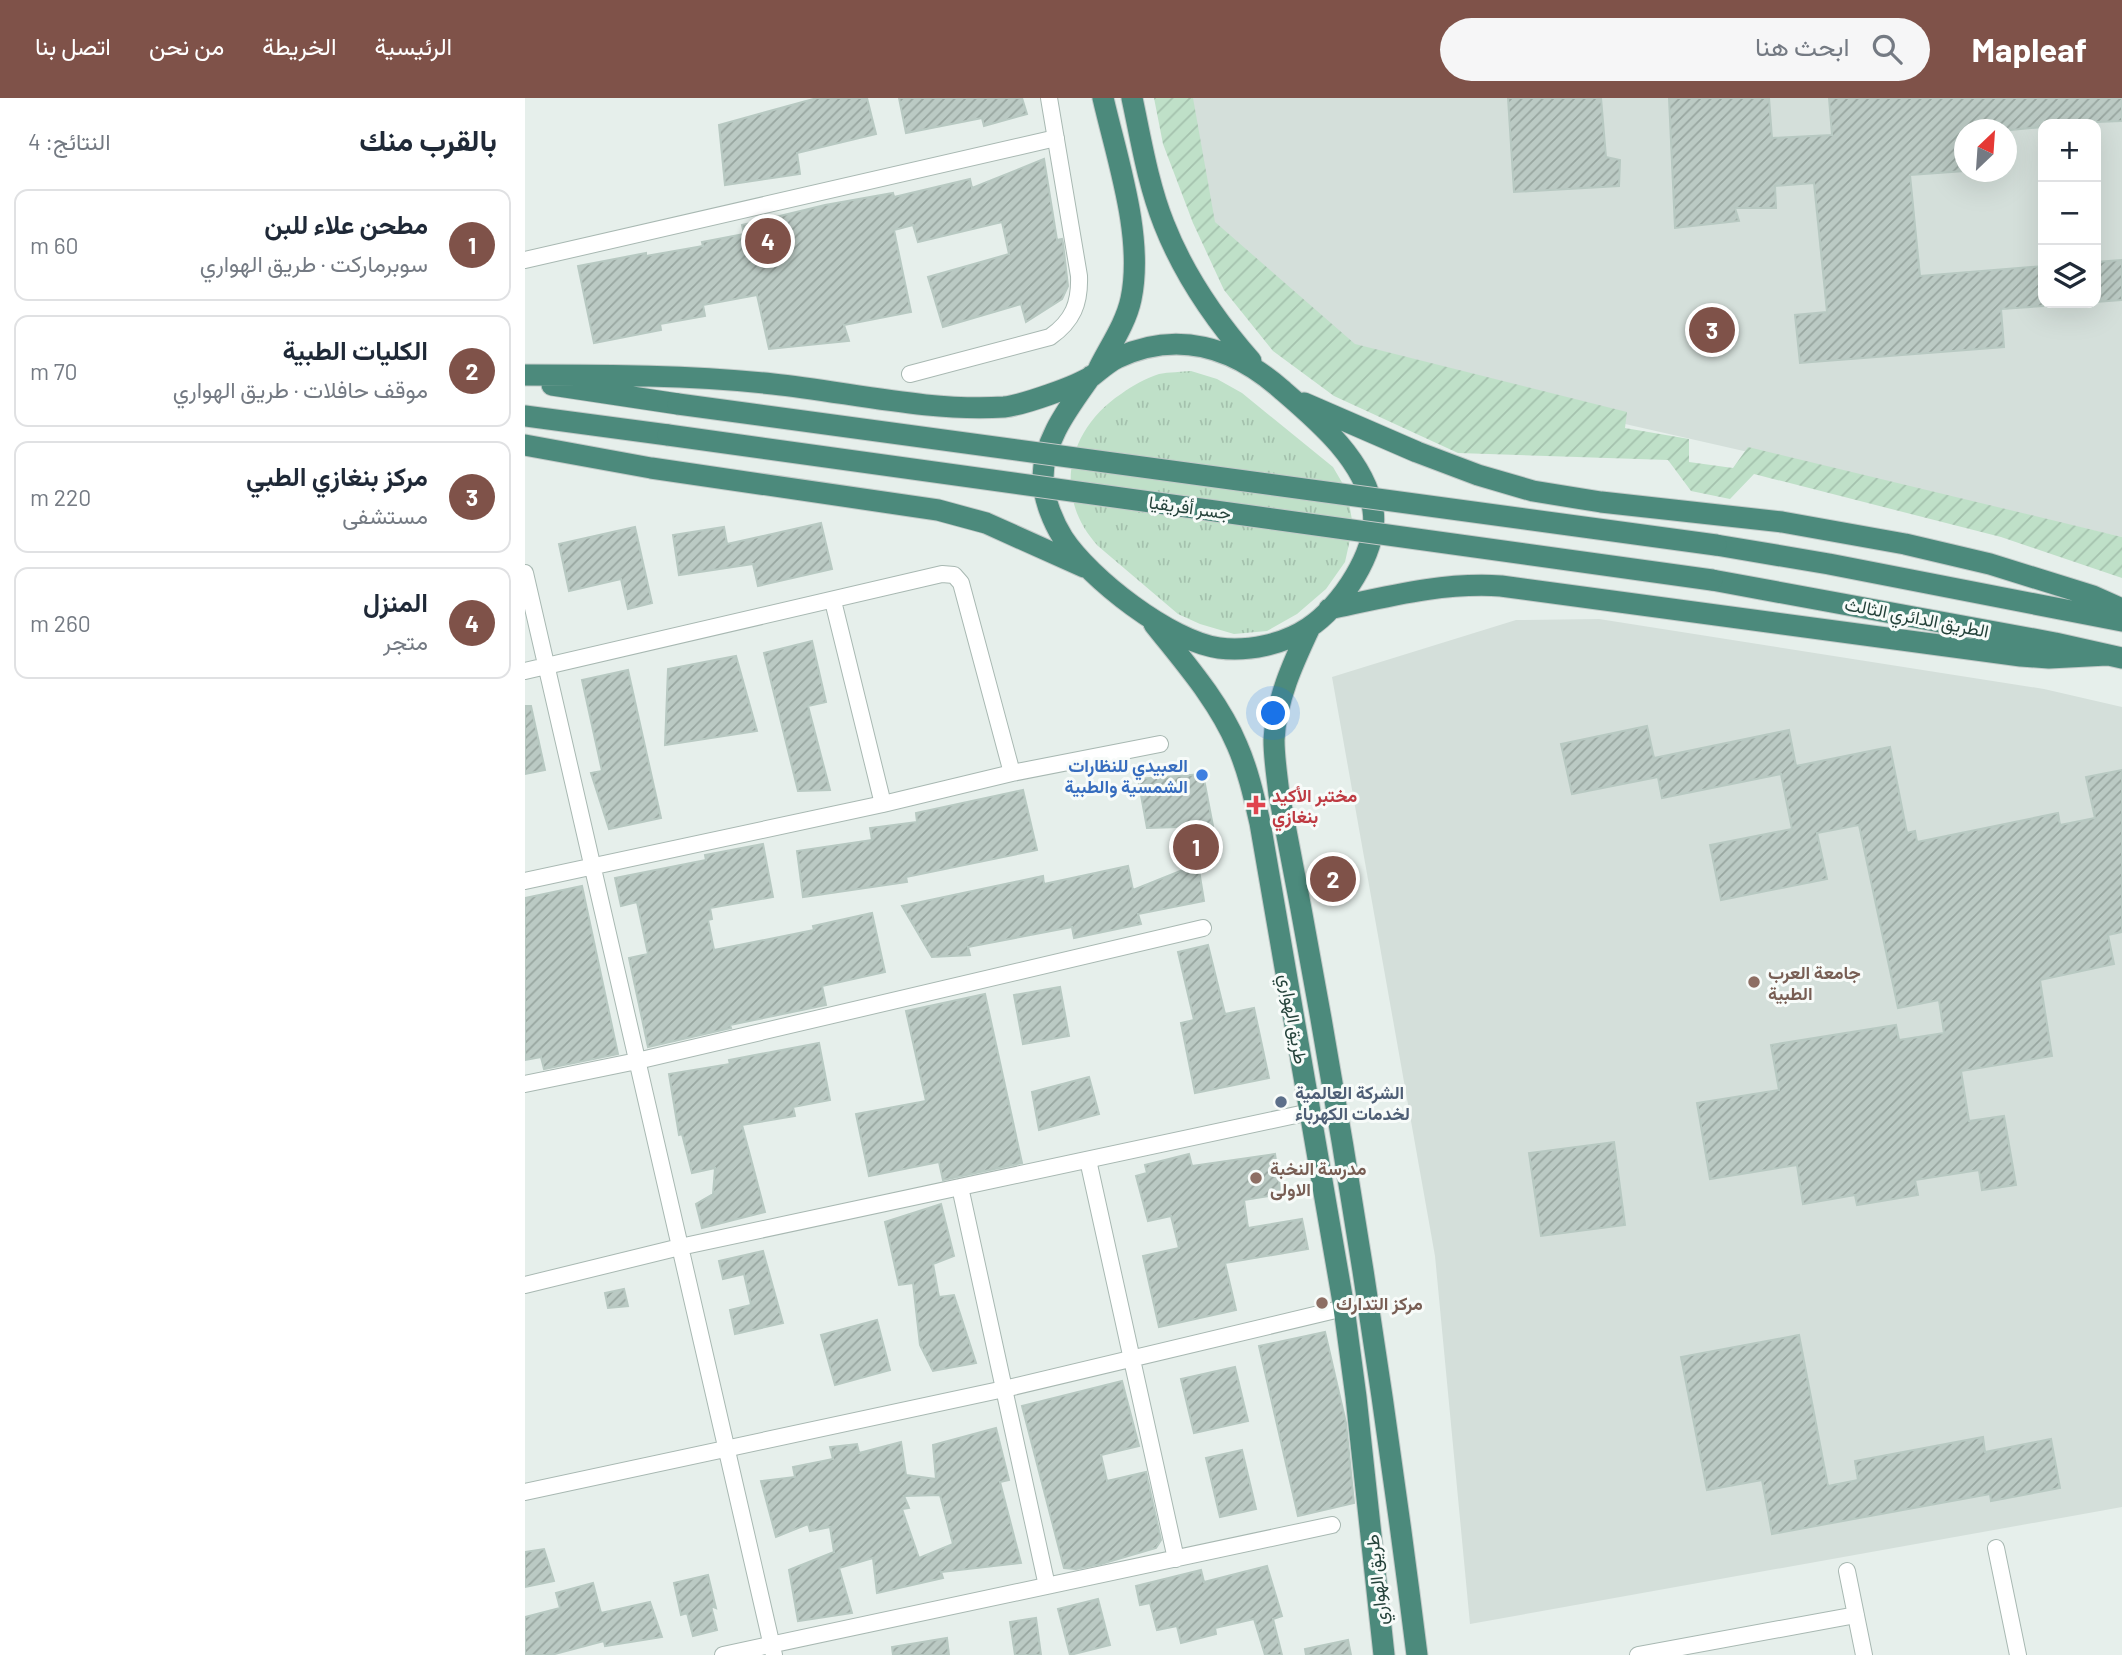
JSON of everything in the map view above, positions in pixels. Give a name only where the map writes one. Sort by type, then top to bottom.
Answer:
[{"type":"highway","points":[[1103,98],[1133,231],[1135,270],[1131,302],[1095,372],[1067,410],[1052,441],[1043,481],[1051,516],[1065,540],[1092,570],[1150,620],[1193,640],[1219,648],[1248,648],[1282,641],[1310,627],[1355,578],[1369,547],[1373,513],[1366,486],[1351,460],[1330,435],[1260,370],[1229,336],[1182,264],[1164,223],[1150,178],[1132,98]]},
{"type":"highway","points":[[525,378],[645,374],[759,383],[958,407],[1009,407],[1047,395],[1119,357],[1146,348],[1175,344],[1206,346],[1260,370]]},
{"type":"highway","name":"جسر أفريقيا","points":[[525,378],[678,404],[1716,545]]},
{"type":"highway","points":[[1290,396],[1417,453],[1533,491],[1601,502],[1782,522],[1905,544],[1990,564],[2093,596],[2122,609]]},
{"type":"highway","name":"جسر أفريقيا","points":[[525,416],[1712,580]]},
{"type":"highway","points":[[525,445],[651,468],[938,510],[986,523],[1092,570]]},
{"type":"highway","name":"الطريق الدائري الثالث","points":[[1716,545],[2122,621]]},
{"type":"highway","name":"الطريق الدائري الثالث","points":[[1712,580],[1939,621],[2115,657]]},
{"type":"highway","points":[[1329,609],[1419,590],[1468,584],[1501,586],[2021,656],[2115,657]]},
{"type":"highway","name":"طريق الهواري","points":[[1150,620],[1192,671],[1236,743],[1261,823],[1344,1308],[1384,1655]]},
{"type":"highway","name":"طريق الهواري","points":[[1310,627],[1291,667],[1280,702],[1274,739],[1276,772],[1326,1048],[1381,1385],[1417,1655]]},
{"type":"street","points":[[910,374],[1050,337],[1071,317],[1079,292],[1079,276],[1049,98]]},
{"type":"street","points":[[525,260],[1056,138]]},
{"type":"street","points":[[525,573],[772,1650]]},
{"type":"street","points":[[525,671],[942,574],[954,575],[961,583],[1012,773]]},
{"type":"street","points":[[834,601],[883,804]]},
{"type":"street","points":[[525,881],[883,804],[1012,773],[1160,744]]},
{"type":"street","points":[[525,1083],[637,1061],[1203,928]]},
{"type":"street","points":[[525,1285],[680,1247],[1310,1112]]},
{"type":"street","points":[[1088,1160],[1176,1559]]},
{"type":"street","points":[[960,1187],[1047,1586]]},
{"type":"street","points":[[525,1492],[1004,1389],[1344,1308]]},
{"type":"street","points":[[723,1655],[772,1650],[1047,1586],[1332,1525]]},
{"type":"street","points":[[1996,1548],[2018,1655]]},
{"type":"street","points":[[1847,1571],[1864,1655]]},
{"type":"street","points":[[1638,1655],[1856,1615]]},
{"type":"shaded area","points":[[1171,98],[2122,98],[2122,537],[1330,357],[1193,223]]},
{"type":"shaded area","name":"جامعة العرب الطبية","points":[[1599,619],[2044,689],[2122,707],[2122,1507],[1470,1624],[1435,1256],[1332,677],[1516,620]]},
{"type":"green space","points":[[1154,98],[1193,98],[1215,222],[1355,344],[1627,412],[1625,428],[1689,439],[1689,462],[1733,468],[1748,447],[2122,537],[2122,578],[2001,537],[1754,474],[1730,499],[1691,491],[1668,460],[1458,453],[1334,396],[1273,351],[1224,290],[1193,223],[1163,144]]},
{"type":"green space","points":[[1191,371],[1217,379],[1242,393],[1333,467],[1347,491],[1353,526],[1345,562],[1326,589],[1297,614],[1267,631],[1234,634],[1178,614],[1098,546],[1084,527],[1075,506],[1071,485],[1072,465],[1088,426],[1103,409],[1139,382],[1163,373]]},
{"type":"building","points":[[817,98],[867,98],[876,134],[797,153],[800,174],[725,185],[719,125]]},
{"type":"building","points":[[899,98],[1022,98],[1027,114],[984,126],[982,118],[906,133]]},
{"type":"building","points":[[1508,98],[1601,98],[1606,157],[1620,160],[1619,186],[1514,192]]},
{"type":"building","points":[[1669,98],[1769,98],[1772,138],[1832,135],[1829,98],[2122,98],[2122,121],[2038,119],[2038,127],[2017,129],[2017,119],[1954,119],[1954,172],[1910,175],[1920,276],[2038,266],[2038,306],[2001,309],[2004,347],[1800,363],[1795,315],[1827,312],[1814,183],[1775,186],[1776,208],[1735,208],[1739,221],[1675,228]]},
{"type":"building","points":[[1044,159],[1057,240],[1062,239],[1063,243],[1068,286],[1062,299],[1026,322],[1021,304],[943,327],[928,277],[1009,254],[1002,222],[918,242],[913,225],[894,230],[911,312],[844,325],[849,341],[769,349],[757,295],[703,305],[705,316],[660,324],[661,330],[594,343],[578,266],[703,246],[702,242],[744,234],[742,225],[825,205],[893,193],[894,197],[970,179],[972,188]]},
{"type":"building","points":[[2122,260],[2122,300],[2101,302],[2101,262]]},
{"type":"building","points":[[821,523],[832,569],[758,586],[753,564],[679,575],[673,535],[724,527],[727,544]]},
{"type":"building","points":[[635,527],[652,603],[628,609],[621,579],[569,591],[559,544]]},
{"type":"building","points":[[812,641],[826,702],[808,706],[830,790],[798,791],[764,653]]},
{"type":"building","points":[[736,656],[757,731],[665,745],[668,669]]},
{"type":"building","points":[[628,670],[661,818],[609,829],[591,773],[602,771],[582,680]]},
{"type":"building","points":[[525,706],[531,706],[545,770],[525,774]]},
{"type":"building","points":[[1647,726],[1654,758],[1789,730],[1796,766],[1890,747],[1907,833],[1915,831],[1917,842],[2058,813],[2060,825],[2095,818],[2086,777],[2122,770],[2122,932],[2108,935],[2114,964],[2040,980],[2052,1056],[1961,1071],[1969,1121],[2004,1116],[2016,1185],[1982,1190],[1979,1170],[1915,1180],[1918,1195],[1857,1205],[1855,1195],[1803,1204],[1797,1165],[1710,1179],[1697,1103],[1779,1090],[1771,1045],[1896,1025],[1899,1040],[1944,1033],[1939,1000],[1898,1008],[1859,825],[1817,833],[1827,879],[1721,900],[1710,845],[1792,829],[1781,774],[1662,798],[1658,777],[1572,794],[1561,744]]},
{"type":"building","points":[[1203,774],[1213,826],[1147,828],[1138,779]]},
{"type":"building","points":[[1023,790],[1037,850],[906,877],[907,882],[803,897],[797,851],[872,840],[870,828],[917,822],[916,813]]},
{"type":"building","points":[[763,844],[773,897],[710,908],[712,919],[708,920],[714,950],[814,930],[813,926],[872,913],[885,972],[822,986],[826,1005],[730,1025],[731,1028],[648,1047],[629,958],[648,954],[637,902],[621,906],[615,878],[706,860],[705,855]]},
{"type":"building","points":[[1198,864],[1204,901],[1138,914],[1141,924],[1074,938],[1072,927],[968,947],[970,955],[932,957],[902,906],[1043,876],[1044,884],[1128,866],[1133,890]]},
{"type":"building","points":[[582,886],[618,1054],[544,1069],[541,1057],[525,1060],[525,898]]},
{"type":"building","points":[[1208,945],[1225,1014],[1254,1008],[1269,1078],[1195,1093],[1181,1023],[1194,1020],[1178,952]]},
{"type":"building","points":[[1060,987],[1069,1036],[1023,1044],[1014,995]]},
{"type":"building","points":[[985,994],[1022,1163],[943,1180],[939,1162],[869,1176],[856,1114],[926,1101],[906,1011]]},
{"type":"building","points":[[819,1043],[830,1100],[793,1107],[795,1116],[742,1125],[765,1212],[702,1228],[696,1204],[713,1194],[715,1168],[692,1173],[682,1134],[679,1135],[669,1074],[730,1064],[729,1060]]},
{"type":"building","points":[[1089,1077],[1099,1114],[1039,1130],[1032,1092]]},
{"type":"building","points":[[1614,1142],[1625,1225],[1541,1236],[1529,1153]]},
{"type":"building","points":[[1189,1154],[1192,1166],[1275,1154],[1281,1194],[1244,1200],[1248,1228],[1302,1219],[1308,1249],[1225,1263],[1236,1310],[1159,1327],[1143,1256],[1179,1248],[1171,1216],[1148,1221],[1136,1176],[1147,1173],[1145,1165]]},
{"type":"building","points":[[941,1204],[954,1256],[933,1264],[939,1297],[954,1295],[976,1363],[933,1371],[920,1345],[913,1283],[899,1285],[885,1222]]},
{"type":"building","points":[[763,1251],[783,1323],[735,1334],[730,1310],[751,1305],[744,1274],[723,1279],[719,1261]]},
{"type":"building","points":[[624,1289],[628,1306],[608,1308],[605,1293]]},
{"type":"building","points":[[877,1320],[890,1370],[835,1385],[821,1335]]},
{"type":"building","points":[[1325,1332],[1346,1423],[1354,1503],[1298,1516],[1259,1346]]},
{"type":"building","points":[[1799,1335],[1828,1486],[1858,1480],[1855,1461],[1983,1437],[1985,1452],[2051,1439],[2060,1488],[1991,1501],[1990,1494],[1772,1534],[1762,1480],[1707,1490],[1681,1357]]},
{"type":"building","points":[[1235,1367],[1248,1421],[1194,1433],[1181,1379]]},
{"type":"building","points":[[1122,1381],[1139,1446],[1101,1455],[1107,1481],[1146,1472],[1161,1540],[1156,1548],[1101,1564],[1076,1569],[1064,1568],[1022,1406]]},
{"type":"building","points":[[996,1428],[1009,1480],[1000,1482],[1021,1563],[941,1572],[943,1578],[877,1593],[873,1558],[839,1568],[852,1613],[798,1621],[789,1570],[834,1552],[830,1527],[810,1531],[808,1524],[776,1537],[761,1481],[795,1477],[793,1467],[833,1459],[830,1447],[857,1444],[859,1453],[901,1442],[906,1475],[936,1479],[933,1445]],"holes":[[[940,1495],[953,1544],[919,1558],[902,1509],[909,1508],[904,1496]]]},
{"type":"building","points":[[1242,1450],[1256,1509],[1220,1517],[1206,1458]]},
{"type":"building","points":[[544,1549],[554,1581],[525,1587],[525,1552]]},
{"type":"building","points":[[1267,1566],[1282,1616],[1273,1619],[1282,1655],[1265,1655],[1254,1619],[1215,1628],[1216,1634],[1181,1643],[1177,1626],[1157,1630],[1150,1603],[1140,1605],[1136,1586],[1201,1570],[1204,1582]]},
{"type":"building","points":[[708,1575],[716,1608],[711,1606],[717,1630],[693,1636],[687,1613],[681,1615],[674,1583]]},
{"type":"building","points":[[593,1583],[601,1613],[650,1602],[662,1637],[605,1646],[604,1641],[551,1655],[525,1655],[525,1617],[560,1608],[556,1593]]},
{"type":"building","points":[[1098,1599],[1110,1645],[1070,1655],[1058,1609]]},
{"type":"building","points":[[1036,1618],[1041,1655],[1015,1655],[1010,1622]]},
{"type":"building","points":[[947,1638],[949,1655],[893,1655],[892,1647]]},
{"type":"building","points":[[1348,1640],[1351,1655],[1306,1655],[1305,1649]]},
{"type":"place","name":"المنزل","points":[[768,241]]},
{"type":"place","name":"مركز بنغازي الطبي","points":[[1712,330]]},
{"type":"place","name":"العبيدي للنظارات الشمسية والطبية","points":[[1202,775]]},
{"type":"place","name":"مختبر الأكيد بنغازي","points":[[1256,805]]},
{"type":"place","name":"مطحن علاء للبن","points":[[1196,847]]},
{"type":"place","name":"الكليات الطبية","points":[[1333,879]]},
{"type":"place","name":"جامعة العرب الطبية","points":[[1754,982]]},
{"type":"place","name":"الشركة العالمية لخدمات الكهرباء","points":[[1281,1102]]},
{"type":"place","name":"مدرسة النخبة الاولى","points":[[1256,1178]]},
{"type":"place","name":"مركز التدارك","points":[[1322,1303]]}]
